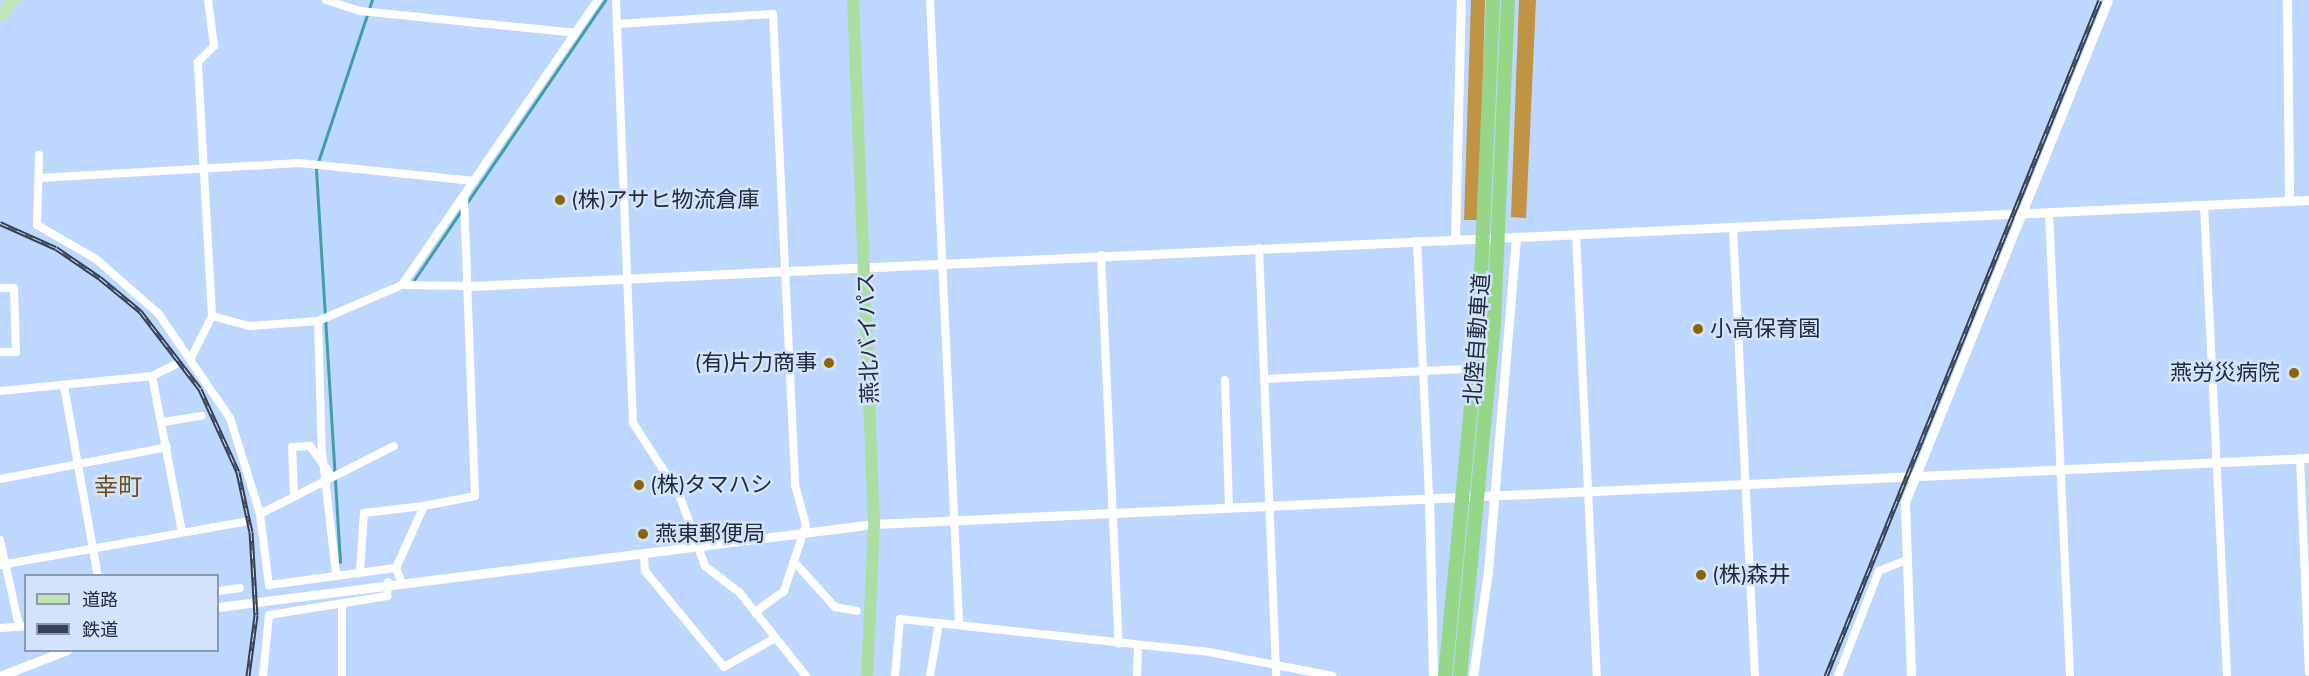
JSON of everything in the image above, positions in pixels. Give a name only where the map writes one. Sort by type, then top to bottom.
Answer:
[{"type":"highway","name":"燕北バイパス","points":[[853,0],[866,265],[874,524],[867,676]]},
{"type":"highway","name":"北陸自動車道","points":[[1445,676],[1485,222],[1493,0]]},
{"type":"highway","name":"北陸自動車道","points":[[1460,676],[1500,222],[1508,0]]},
{"type":"main road","points":[[0,16],[14,0]]},
{"type":"street","points":[[192,356],[212,316],[198,62],[214,46],[208,0]]},
{"type":"street","points":[[326,0],[360,11],[575,33]]},
{"type":"street","points":[[402,285],[598,0]]},
{"type":"street","points":[[616,0],[631,276],[633,423],[679,494],[705,566],[726,578],[755,612],[772,640],[806,676]]},
{"type":"street","points":[[930,0],[959,623]]},
{"type":"street","points":[[1455,239],[1461,0]]},
{"type":"street","points":[[1911,676],[1904,561],[1905,502],[2108,0]]},
{"type":"street","points":[[2287,0],[2289,201]]},
{"type":"street","points":[[617,24],[772,14],[795,485],[805,533],[797,565],[784,591],[755,612]]},
{"type":"street","points":[[39,155],[37,225],[96,259],[158,313],[192,356],[230,418],[259,518],[269,585],[336,573],[396,567]]},
{"type":"street","points":[[40,178],[299,163],[474,181]]},
{"type":"street","points":[[360,571],[364,513],[424,506],[475,496],[470,286],[464,195]]},
{"type":"street","points":[[212,316],[249,326],[318,321],[402,285],[470,286],[784,268],[1516,238],[2309,200]]},
{"type":"street","points":[[2204,205],[2228,676]]},
{"type":"street","points":[[2049,213],[2070,676]]},
{"type":"street","points":[[1732,228],[1755,676]]},
{"type":"street","points":[[1576,235],[1597,676]]},
{"type":"street","points":[[1473,676],[1495,493],[1516,238]]},
{"type":"street","points":[[1417,241],[1429,497],[1433,676]]},
{"type":"street","points":[[1259,248],[1276,676]]},
{"type":"street","points":[[1101,255],[1119,644]]},
{"type":"street","points":[[0,288],[14,288],[16,352],[0,352]]},
{"type":"street","points":[[318,321],[322,452],[328,474],[336,573]]},
{"type":"street","points":[[0,391],[152,376],[175,365]]},
{"type":"street","points":[[1265,379],[1460,369]]},
{"type":"street","points":[[152,376],[163,422],[182,532]]},
{"type":"street","points":[[1225,380],[1229,507]]},
{"type":"street","points":[[64,386],[98,574]]},
{"type":"street","points":[[163,422],[202,416]]},
{"type":"street","points":[[294,494],[292,447],[310,446],[328,474]]},
{"type":"street","points":[[259,518],[328,474],[394,446]]},
{"type":"street","points":[[0,479],[167,447]]},
{"type":"street","points":[[219,606],[388,582],[697,548],[874,524],[1495,493],[2304,458],[2309,672]]},
{"type":"street","points":[[401,581],[396,567],[424,506]]},
{"type":"street","points":[[2,565],[244,522]]},
{"type":"street","points":[[0,540],[2,565],[22,626],[0,628]]},
{"type":"street","points":[[644,554],[645,571],[724,668],[772,640]]},
{"type":"street","points":[[1838,676],[1879,571],[1904,561]]},
{"type":"street","points":[[797,565],[835,607],[857,611]]},
{"type":"street","points":[[263,676],[269,615],[387,596],[388,582]]},
{"type":"street","points":[[219,591],[240,588]]},
{"type":"street","points":[[342,605],[342,676]]},
{"type":"street","points":[[895,676],[900,619],[959,623],[1119,644],[1209,652],[1333,676]]},
{"type":"street","points":[[930,676],[939,623]]},
{"type":"street","points":[[1137,676],[1138,646]]},
{"type":"street","points":[[0,676],[65,652]]},
{"type":"shaded area","points":[[1471,0],[1485,0],[1480,175],[1477,220],[1464,220]]},
{"type":"shaded area","points":[[1519,0],[1536,0],[1526,218],[1511,217]]},
{"type":"waterway","points":[[340,562],[316,168],[372,0]]},
{"type":"waterway","points":[[466,204],[605,0]]},
{"type":"waterway","points":[[414,280],[462,209]]},
{"type":"railway","points":[[1826,676],[2100,0]]},
{"type":"railway","points":[[0,223],[56,248],[100,278],[140,311],[200,389],[238,472],[251,532],[256,615],[248,676]]},
{"type":"place","name":"(株)アサヒ物流倉庫","points":[[560,200]]},
{"type":"place","name":"小高保育園","points":[[1698,329]]},
{"type":"place","name":"(有)片力商事","points":[[829,363]]},
{"type":"place","name":"燕労災病院","points":[[2294,373]]},
{"type":"place","name":"(株)タマハシ","points":[[639,485]]},
{"type":"place","name":"燕東郵便局","points":[[643,534]]},
{"type":"place","name":"(株)森井","points":[[1701,575]]},
{"type":"district","name":"幸町","points":[[118,487]]}]
